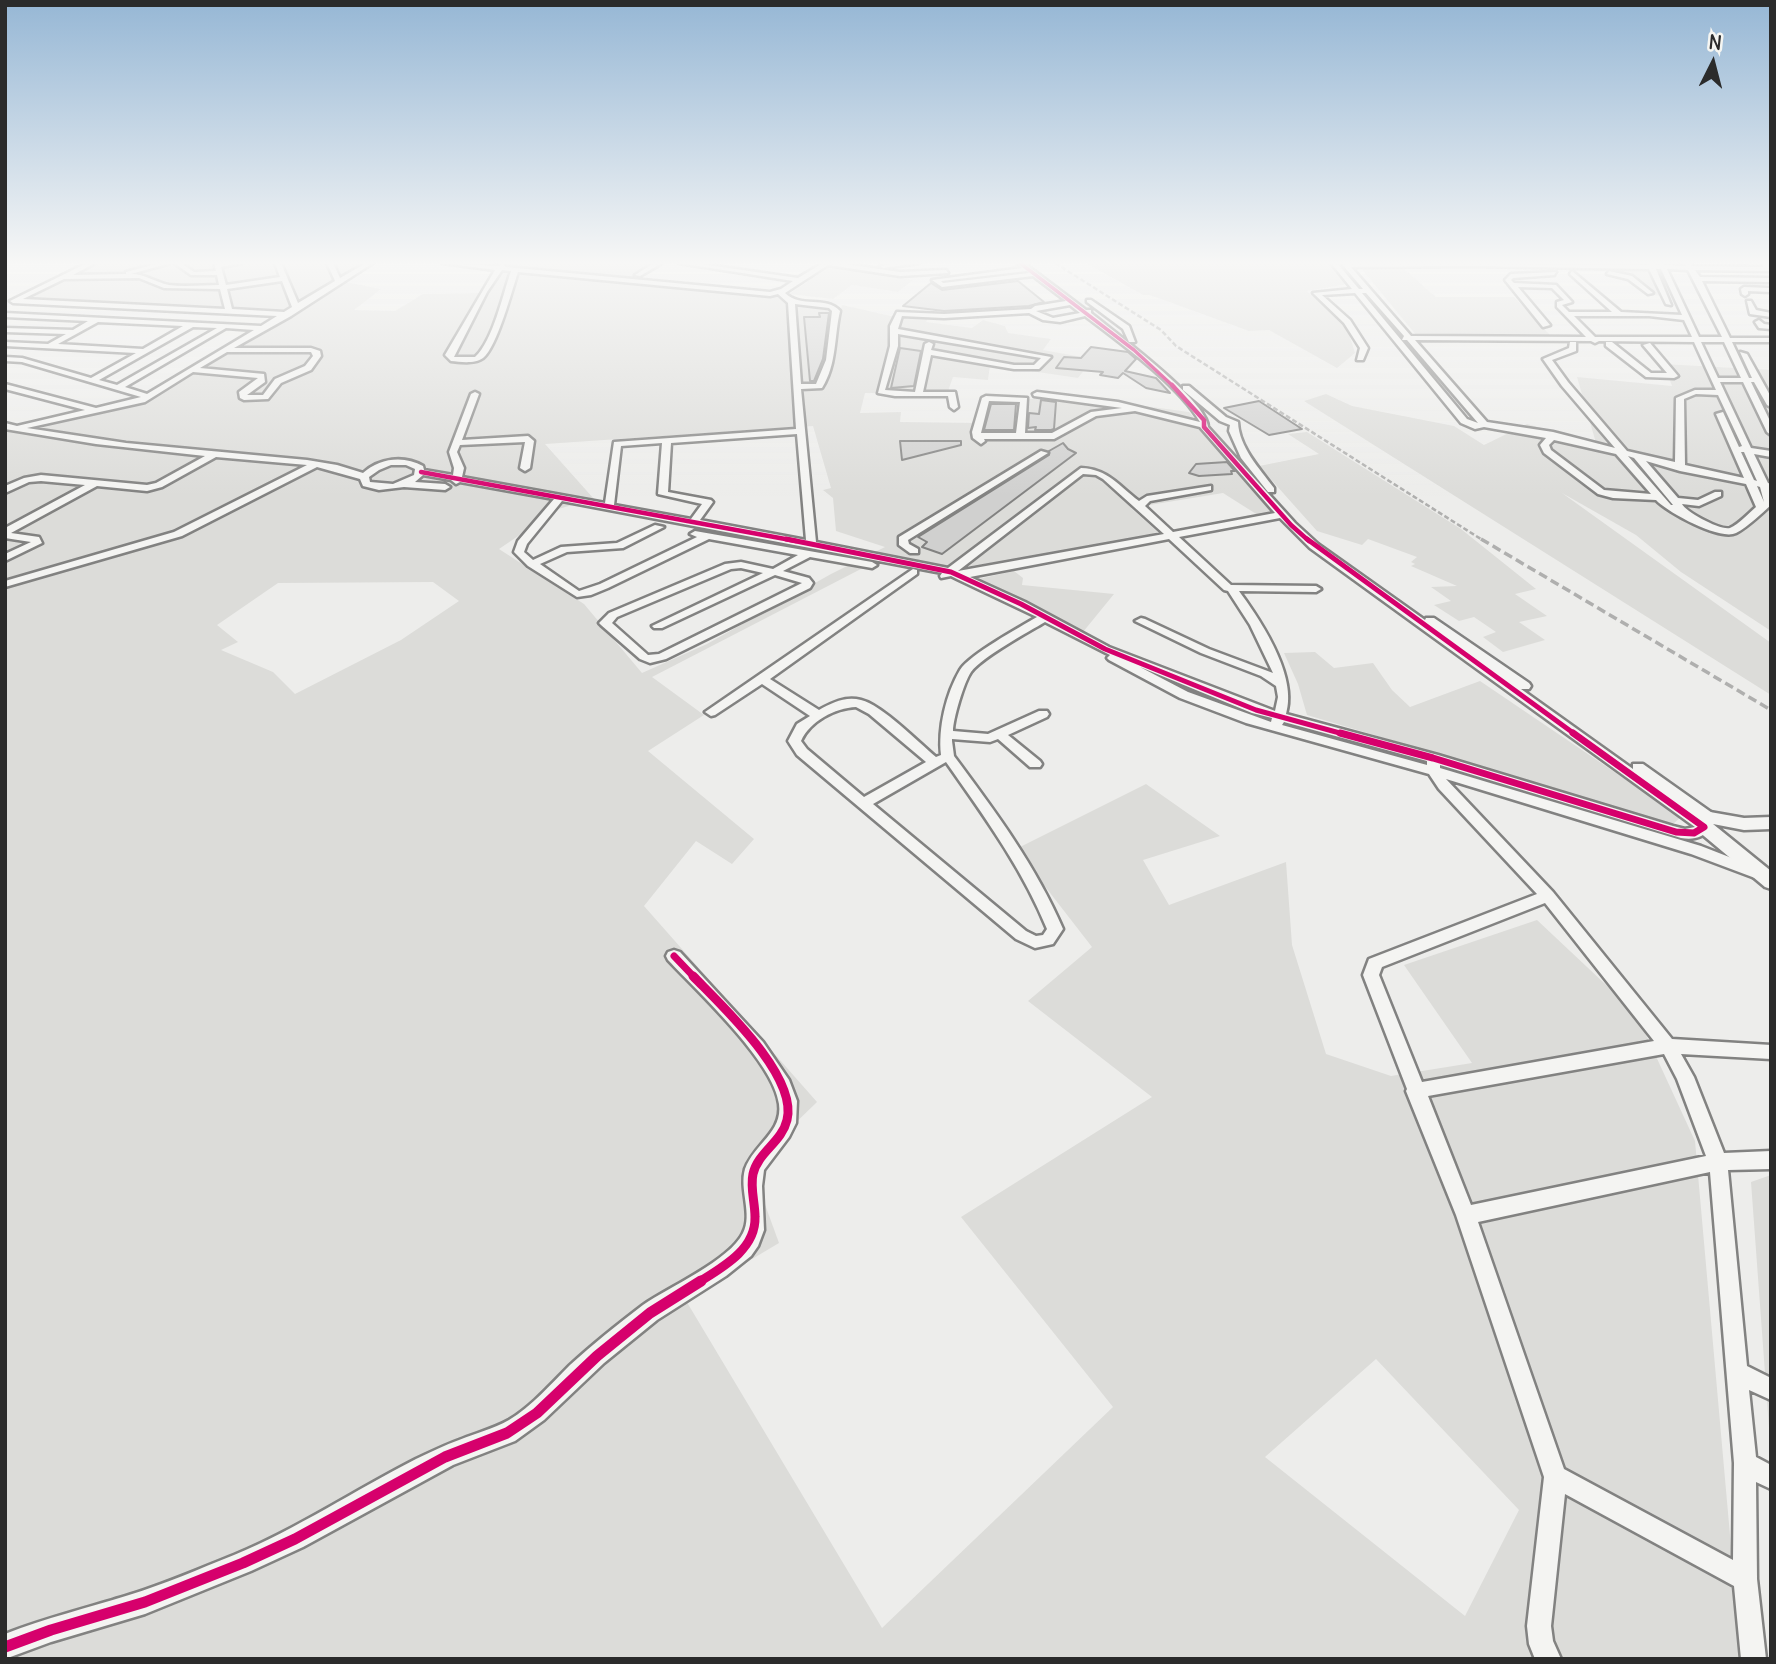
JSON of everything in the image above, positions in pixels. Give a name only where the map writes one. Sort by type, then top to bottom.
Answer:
[{"type":"main road","points":[[1702,826],[1771,822]]},
{"type":"main road","points":[[1702,826],[1753,850],[1771,868]]},
{"type":"main road","points":[[1702,826],[1746,859],[1771,882]]},
{"type":"street","points":[[5,370],[58,341]]},
{"type":"street","points":[[93,380],[164,341]]},
{"type":"street","points":[[120,387],[200,341]]},
{"type":"street","points":[[8,428],[99,411],[150,397],[242,341]]},
{"type":"street","points":[[457,341],[449,355],[450,359],[482,356],[489,341]]},
{"type":"street","points":[[794,341],[810,549]]},
{"type":"street","points":[[797,387],[822,384],[829,365],[830,341]]},
{"type":"street","points":[[894,341],[881,391],[895,394],[952,394],[954,407]]},
{"type":"street","points":[[919,393],[929,341]]},
{"type":"street","points":[[928,352],[1025,368],[1036,367],[1047,358],[957,341]]},
{"type":"street","points":[[1121,341],[1158,372],[1281,515],[1342,568],[1702,826]]},
{"type":"street","points":[[1133,341],[1223,418],[1236,424],[1233,430]]},
{"type":"street","points":[[1360,341],[1364,348],[1360,358]]},
{"type":"street","points":[[1400,341],[1464,421],[1475,426],[1484,424],[1553,435],[1680,468],[1767,486]]},
{"type":"street","points":[[1414,341],[1484,424]]},
{"type":"street","points":[[1461,341],[1771,342]]},
{"type":"street","points":[[1559,342],[1647,345],[1693,343]]},
{"type":"street","points":[[1573,344],[1573,349],[1547,359],[1564,384],[1621,453],[1658,497],[1681,514],[1729,532],[1769,502],[1767,486],[1722,393],[1693,343]]},
{"type":"street","points":[[1693,343],[1710,392],[1762,509]]},
{"type":"street","points":[[1732,343],[1741,370],[1771,432]]},
{"type":"street","points":[[1732,343],[1757,375],[1768,395],[1771,408],[1760,409]]},
{"type":"street","points":[[5,344],[145,351]]},
{"type":"street","points":[[1609,344],[1649,375],[1674,376],[1647,345]]},
{"type":"street","points":[[193,370],[261,376],[262,380],[242,394],[244,398],[257,399],[270,394],[281,378],[308,368],[317,356],[316,351],[306,350],[226,350]]},
{"type":"street","points":[[5,359],[22,360],[150,397]]},
{"type":"street","points":[[1741,370],[1757,375]]},
{"type":"street","points":[[1427,374],[1442,374]]},
{"type":"street","points":[[1715,380],[1745,379],[1757,375]]},
{"type":"street","points":[[5,386],[99,411]]},
{"type":"street","points":[[1680,468],[1678,402],[1689,393],[1722,393]]},
{"type":"street","points":[[456,481],[459,468],[453,452],[475,394]]},
{"type":"street","points":[[1037,394],[1138,408],[1205,425],[1217,432],[1233,430]]},
{"type":"street","points":[[1020,436],[1024,400],[988,397],[984,400],[979,439],[1057,435],[1094,414],[1138,408]]},
{"type":"street","points":[[5,418],[33,425],[360,464],[407,462],[418,466],[421,472],[659,527],[708,536],[888,558],[954,576],[1045,617],[1105,649],[1120,663],[1184,695],[1672,831],[1702,826]]},
{"type":"street","points":[[1205,425],[1223,418]]},
{"type":"street","points":[[8,428],[79,439],[314,464],[364,477],[381,465]]},
{"type":"street","points":[[1233,430],[1246,458],[1274,494],[1306,529],[1338,558],[1479,653],[1702,826]]},
{"type":"street","points":[[609,509],[617,444],[799,431]]},
{"type":"street","points":[[1553,435],[1544,445],[1547,451],[1601,492],[1658,497]]},
{"type":"street","points":[[456,443],[528,439],[530,441],[525,468]]},
{"type":"street","points":[[667,441],[663,494],[708,502],[692,524]]},
{"type":"street","points":[[5,490],[39,478],[150,488],[226,447]]},
{"type":"street","points":[[1736,449],[1771,454]]},
{"type":"street","points":[[888,558],[909,548],[903,539],[1044,453]]},
{"type":"street","points":[[1637,456],[1675,501],[1681,514]]},
{"type":"street","points":[[5,584],[178,534],[314,464]]},
{"type":"street","points":[[954,576],[1081,471],[1093,471],[1106,475],[1123,495],[1139,506],[1223,585],[1232,589],[1316,589]]},
{"type":"street","points":[[404,484],[421,472]]},
{"type":"street","points":[[364,477],[366,484],[372,486],[426,485],[609,509],[717,527],[913,572],[954,576],[1281,515]]},
{"type":"street","points":[[5,533],[94,484]]},
{"type":"street","points":[[1139,506],[1147,499],[1208,488]]},
{"type":"street","points":[[1675,501],[1699,503],[1718,494]]},
{"type":"street","points":[[556,503],[519,550],[532,564],[571,591],[582,594],[708,536],[717,527]]},
{"type":"street","points":[[532,564],[565,550],[619,546],[659,527]]},
{"type":"street","points":[[5,533],[35,539],[37,543],[5,558]]},
{"type":"street","points":[[658,626],[774,572],[810,549]]},
{"type":"street","points":[[741,565],[774,572],[805,580],[808,584],[662,657],[643,657],[605,623],[613,615],[729,566],[741,565]]},
{"type":"street","points":[[711,712],[913,572]]},
{"type":"street","points":[[1232,589],[1250,612],[1282,684],[1284,700],[1277,722]]},
{"type":"street","points":[[935,763],[866,705],[844,703],[797,732],[794,741],[797,747],[1026,938],[1035,942],[1048,940],[1055,929],[1042,898],[1004,834],[948,756],[946,734],[947,720],[966,670],[1001,643],[1045,617]]},
{"type":"street","points":[[1140,621],[1205,651],[1265,673],[1282,684]]},
{"type":"street","points":[[762,679],[819,716]]},
{"type":"street","points":[[946,734],[983,738],[1000,734],[1043,714]]},
{"type":"street","points":[[1000,734],[1035,764]]},
{"type":"street","points":[[864,803],[948,756]]},
{"type":"street","points":[[1434,764],[1696,850],[1741,866],[1771,882]]},
{"type":"street","points":[[1434,764],[1444,786],[1549,896],[1668,1046],[1685,1077],[1718,1162],[1745,1463],[1745,1579],[1754,1659]]},
{"type":"street","points":[[1696,850],[1702,826]]},
{"type":"street","points":[[1549,896],[1376,963],[1371,969],[1375,990],[1466,1215],[1555,1478],[1539,1626],[1541,1644],[1549,1659]]},
{"type":"street","points":[[5,1647],[27,1637],[135,1605],[247,1561],[445,1457],[507,1433],[552,1399],[616,1339],[666,1301],[733,1259],[750,1242],[755,1230],[755,1167],[783,1134],[789,1104],[786,1090],[757,1046],[674,956]]},
{"type":"street","points":[[1415,1091],[1668,1046],[1771,1052]]},
{"type":"street","points":[[1466,1215],[1718,1162],[1771,1160]]},
{"type":"street","points":[[1738,1373],[1771,1390]]},
{"type":"street","points":[[1745,1463],[1771,1478]]},
{"type":"street","points":[[1555,1478],[1745,1579]]},
{"type":"shaded area","points":[[246,341],[1050,341],[1043,350],[1093,359],[1078,378],[990,365],[988,380],[953,377],[947,394],[865,393],[860,413],[901,412],[900,422],[978,423],[983,399],[1036,399],[1041,392],[1189,412],[1274,515],[1261,517],[1223,493],[1131,508],[1158,532],[1153,533],[1157,538],[950,569],[886,556],[652,677],[704,715],[648,751],[754,839],[732,864],[696,841],[644,906],[817,1102],[751,1166],[779,1243],[685,1299],[882,1628],[1113,1407],[961,1217],[1152,1097],[1028,1001],[1092,947],[1016,849],[1146,784],[1220,836],[1143,860],[1169,905],[1286,862],[1292,945],[1326,1054],[1391,1076],[1472,1063],[1404,965],[1537,920],[1636,1013],[1695,1141],[1741,1659],[5,1659],[5,431],[144,401]],"holes":[[[813,426],[831,488],[823,490],[833,498],[836,531],[885,547],[831,574],[707,644],[642,673],[584,604],[499,549],[558,509],[594,499],[545,444]],[[433,582],[459,601],[401,640],[295,694],[273,672],[221,650],[238,642],[217,625],[278,583]],[[1376,1359],[1519,1510],[1465,1616],[1265,1457]]]},
{"type":"shaded area","points":[[1288,341],[1351,341],[1355,353],[1337,368]]},
{"type":"shaded area","points":[[1664,364],[1771,370],[1771,631],[1681,572],[1636,535],[1562,493],[1771,643],[1771,695],[1304,401],[1326,394],[1352,406],[1454,426],[1484,445],[1527,424],[1596,443],[1577,377],[1672,386]]},
{"type":"shaded area","points":[[1307,432],[1461,529],[1536,589],[1515,594],[1547,616],[1519,622],[1545,640],[1503,652],[1483,637],[1496,632],[1474,617],[1459,621],[1434,605],[1451,601],[1431,587],[1457,586],[1411,566],[1415,564],[1411,562],[1417,557],[1368,539],[1362,545],[1317,531],[1259,466],[1319,454],[1288,434]]},
{"type":"shaded area","points":[[1014,571],[1023,578],[1022,585],[1114,594],[1083,632],[974,580]]},
{"type":"shaded area","points":[[1315,652],[1334,668],[1373,663],[1392,690],[1410,707],[1480,681],[1681,817],[1673,824],[1307,715],[1298,684],[1284,653]]},
{"type":"shaded area","points":[[1771,1175],[1771,1455],[1751,1182]]},
{"type":"building","points":[[806,341],[825,341],[823,359],[814,381],[810,381]]},
{"type":"building","points":[[1091,347],[1128,352],[1136,359],[1125,371],[1156,378],[1170,393],[1146,388],[1123,373],[1118,378],[1100,375],[1103,372],[1056,368],[1064,357],[1081,358]]},
{"type":"building","points":[[900,348],[921,351],[914,386],[891,388]]},
{"type":"building","points":[[1041,400],[1056,402],[1054,429],[1028,428],[1029,413],[1039,414]]},
{"type":"building","points":[[1259,401],[1302,429],[1269,435],[1224,408]]},
{"type":"building","points":[[991,404],[1016,404],[1014,430],[984,430]]},
{"type":"building","points":[[900,441],[961,441],[961,445],[902,460]]},
{"type":"building","points":[[1063,443],[1076,453],[942,554],[922,547],[927,542],[918,537],[1049,455],[1049,451]]},
{"type":"building","points":[[1227,462],[1235,471],[1231,471],[1232,474],[1199,476],[1189,473],[1196,464]]},
{"type":"railway","points":[[1171,341],[1484,541]]},
{"type":"railway","points":[[1481,539],[1771,710]]},
{"type":"cycle path","points":[[421,472],[951,572],[1021,604],[1105,649],[1256,710],[1433,758],[1672,831],[1694,833],[1704,827],[1314,546],[1291,525],[1204,427],[1204,420],[1185,397],[1122,341]]},
{"type":"cycle path","points":[[5,1647],[51,1630],[145,1602],[243,1563],[295,1539],[445,1457],[507,1433],[537,1413],[597,1356],[650,1313],[719,1269],[744,1249],[754,1230],[752,1186],[755,1168],[787,1123],[788,1101],[783,1085],[757,1047],[674,956]]}]
